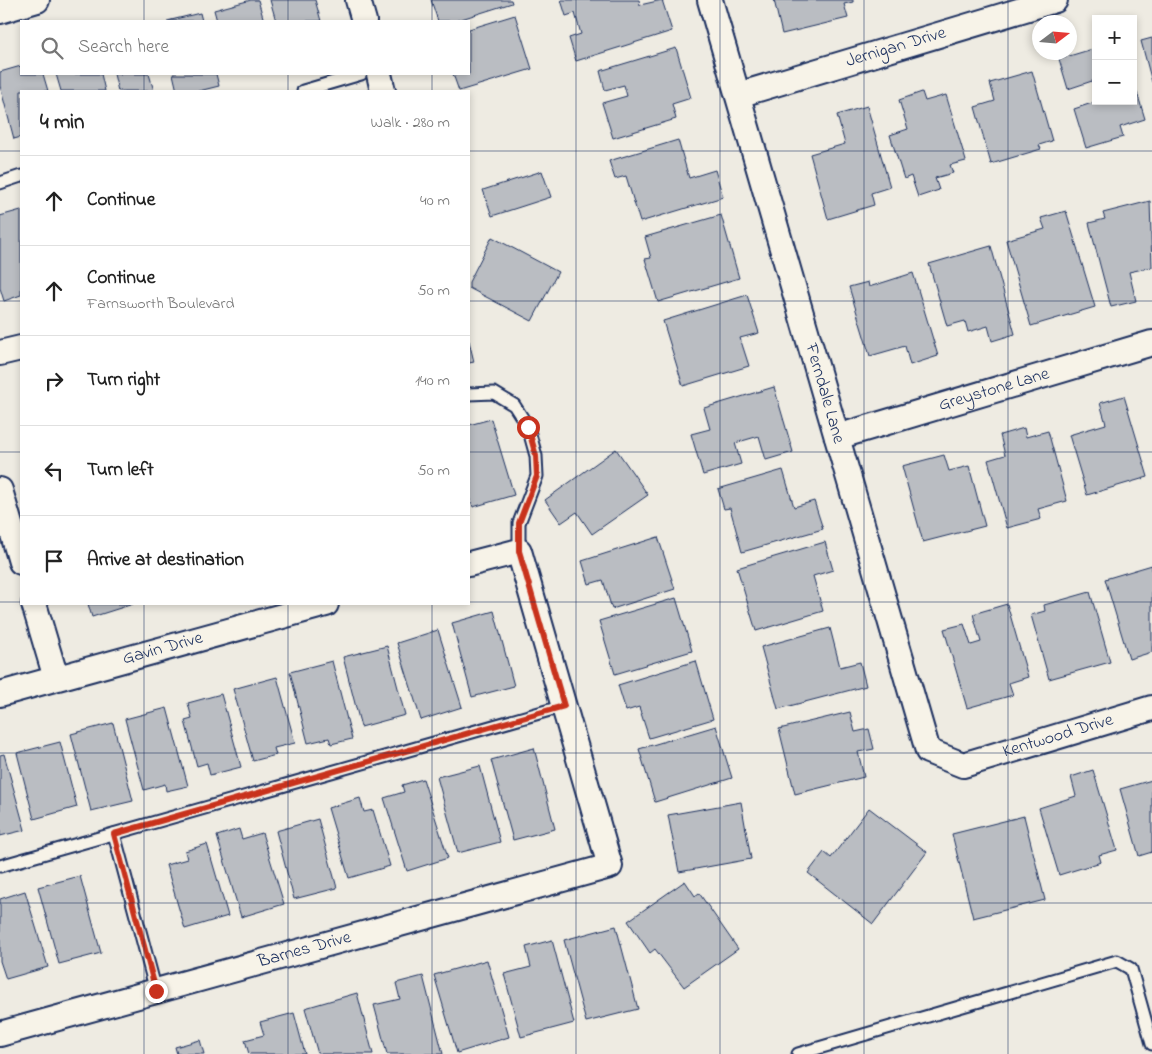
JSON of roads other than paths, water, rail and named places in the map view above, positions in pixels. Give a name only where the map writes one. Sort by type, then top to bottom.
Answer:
[{"type":"street","points":[[358,0],[364,20]]},
{"type":"street","name":"Ferndale Lane","points":[[710,0],[928,751],[963,765]]},
{"type":"street","name":"Jernigan Drive","points":[[738,96],[1055,0]]},
{"type":"street","points":[[0,10],[32,1]]},
{"type":"street","points":[[379,75],[383,90]]},
{"type":"street","name":"Greystone Lane","points":[[837,437],[1152,343]]},
{"type":"street","points":[[0,354],[20,348]]},
{"type":"street","points":[[0,490],[20,558]]},
{"type":"street","points":[[470,564],[519,551],[564,706]]},
{"type":"street","points":[[34,605],[56,678]]},
{"type":"street","name":"Gavin Drive","points":[[0,694],[322,605]]},
{"type":"street","name":"Barnes Drive","points":[[0,1034],[610,866],[564,706]]},
{"type":"street","name":"Kentwood Drive","points":[[963,765],[1152,708]]},
{"type":"lane","points":[[306,90],[358,75]]},
{"type":"lane","points":[[0,183],[20,176]]},
{"type":"lane","points":[[470,394],[494,393],[514,405],[528,427],[536,456],[537,476],[519,523],[519,551]]},
{"type":"lane","points":[[0,866],[564,706]]},
{"type":"lane","points":[[114,834],[156,991]]},
{"type":"lane","points":[[798,1054],[1117,961],[1131,968],[1152,1044]]}]
